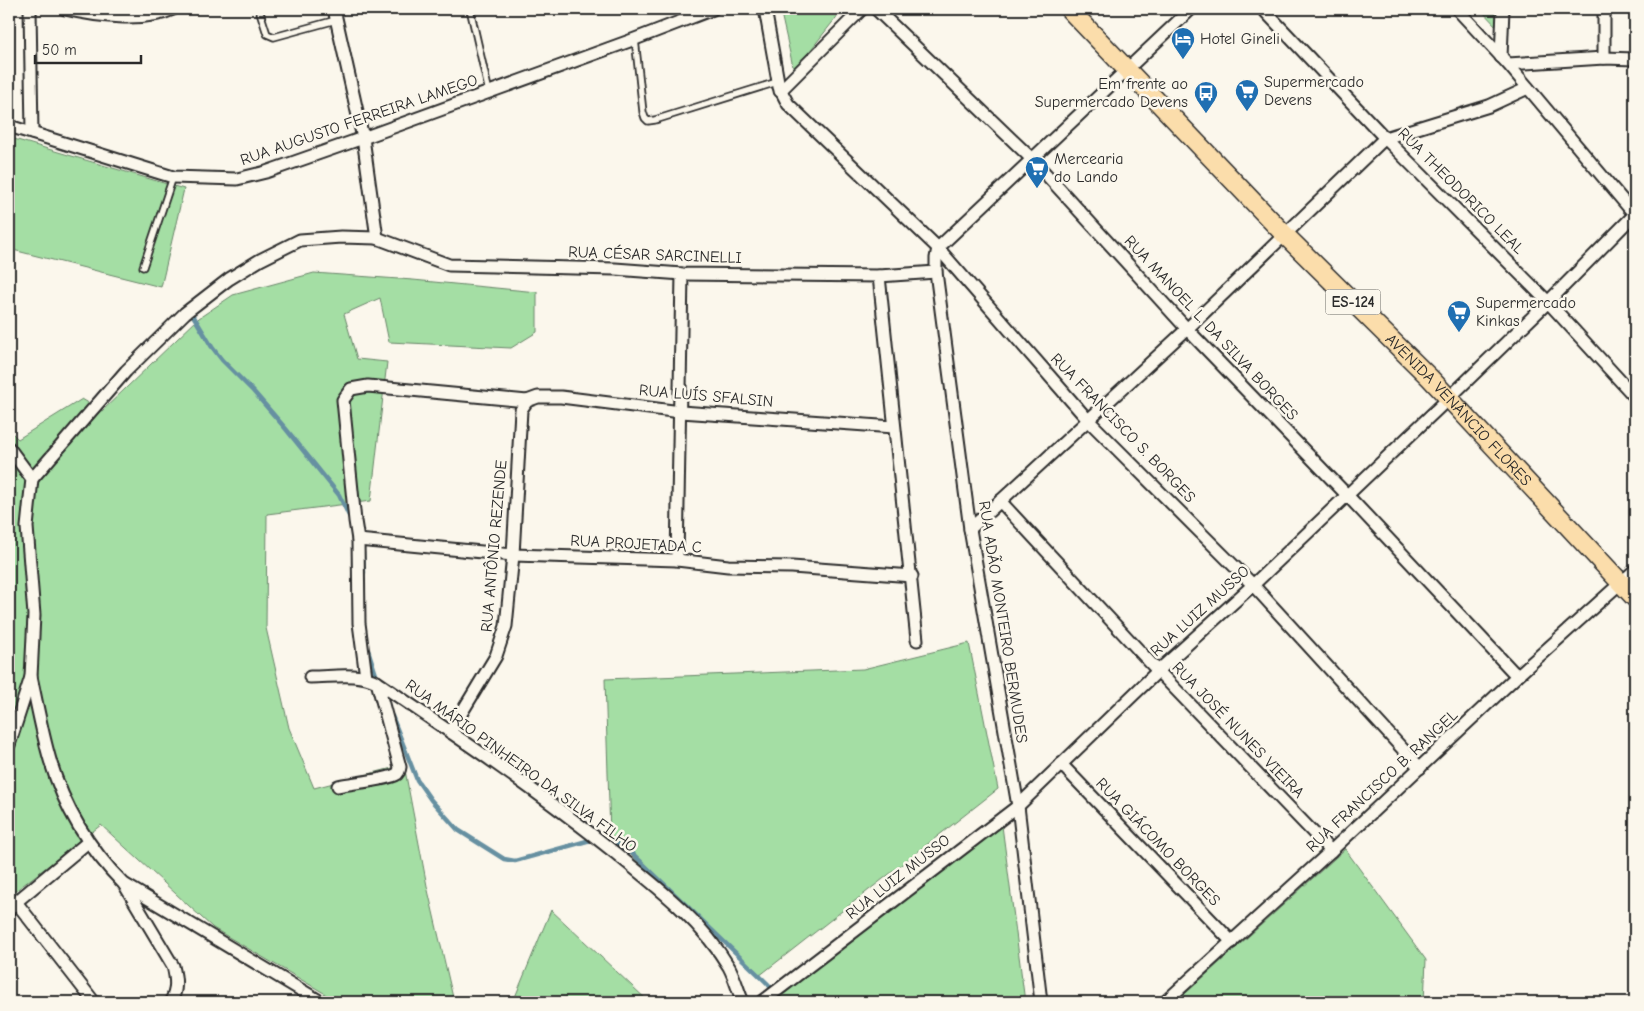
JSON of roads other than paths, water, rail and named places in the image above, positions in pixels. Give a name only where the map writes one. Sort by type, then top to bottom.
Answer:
[{"type":"main road","name":"AVENIDA VENÂNCIO FLORES","points":[[1069,9],[1284,234],[1448,399],[1635,598]]},
{"type":"street","points":[[30,9],[32,134]]},
{"type":"street","points":[[65,9],[133,17],[151,15],[173,9]]},
{"type":"street","name":"RUA AUGUSTO FERREIRA LAMEGO","points":[[9,126],[173,177],[237,179],[266,172],[363,138],[713,9]]},
{"type":"street","points":[[764,9],[779,86]]},
{"type":"street","points":[[779,86],[862,9]]},
{"type":"street","name":"RUA MANOEL L. DA SILVA BORGES","points":[[876,9],[1033,160],[1187,329],[1347,495],[1517,676]]},
{"type":"street","points":[[938,248],[1191,9]]},
{"type":"street","name":"RUA THEODORICO LEAL","points":[[1264,9],[1385,138],[1548,302],[1635,397]]},
{"type":"street","points":[[1457,9],[1505,61],[1635,214]]},
{"type":"street","points":[[1503,9],[1505,61]]},
{"type":"street","points":[[1604,9],[1604,58]]},
{"type":"street","points":[[335,14],[363,138],[377,238]]},
{"type":"street","points":[[1505,61],[1635,59]]},
{"type":"street","name":"RUA FRANCISCO S. BORGES","points":[[779,86],[788,104],[938,248],[1088,420],[1253,585],[1420,768]]},
{"type":"street","points":[[970,529],[1187,329],[1385,138],[1488,106],[1528,88]]},
{"type":"street","name":"RUA LUIZ MUSSO","points":[[762,1002],[1018,806],[1158,671],[1253,585],[1448,399],[1635,214]]},
{"type":"street","name":"RUA CÉSAR SARCINELLI","points":[[32,479],[126,371],[185,313],[229,279],[260,260],[300,240],[334,237],[377,238],[450,265],[615,269],[682,274],[879,276],[936,272]]},
{"type":"street","name":"RUA ADÃO MONTEIRO BERMUDES","points":[[938,248],[936,272],[970,529],[1018,806],[1041,1002]]},
{"type":"street","points":[[677,560],[682,274]]},
{"type":"street","points":[[879,276],[894,427],[912,576],[917,640]]},
{"type":"street","name":"RUA LUÍS SFALSIN","points":[[338,786],[395,775],[399,772],[400,767],[372,680],[360,623],[358,540],[343,400],[351,389],[368,386],[524,405],[538,397],[560,397],[680,412],[894,427]]},
{"type":"street","name":"RUA ANTÔNIO REZENDE","points":[[450,732],[496,656],[506,626],[524,405]]},
{"type":"street","points":[[9,448],[32,479],[28,527],[34,615],[31,677],[9,745]]},
{"type":"street","name":"RUA JOSÉ NUNES VIEIRA","points":[[1000,501],[1158,671],[1331,851]]},
{"type":"street","name":"RUA PROJETADA C","points":[[358,540],[513,555],[677,560],[728,566],[792,567],[912,576]]},
{"type":"street","name":"RUA FRANCISCO B. RANGEL","points":[[1165,1002],[1331,851],[1517,676],[1635,570]]},
{"type":"street","points":[[31,677],[50,759],[64,800],[88,842],[109,869],[124,884],[321,1002]]},
{"type":"street","points":[[310,677],[372,680]]},
{"type":"street","name":"RUA MÁRIO PINHEIRO DA SILVA FILHO","points":[[372,680],[450,732],[577,822],[666,894],[701,930],[729,968],[743,1002]]},
{"type":"street","name":"RUA GIÁCOMO BORGES","points":[[1061,764],[1232,942]]},
{"type":"street","points":[[88,842],[12,906],[94,1002]]},
{"type":"street","points":[[124,884],[173,966],[176,990],[170,1002]]},
{"type":"lane","points":[[259,9],[267,34],[274,37],[335,14]]},
{"type":"lane","points":[[470,9],[489,92]]},
{"type":"lane","points":[[635,39],[643,112],[648,121],[779,86]]},
{"type":"lane","points":[[143,267],[173,177]]},
{"type":"waterway","points":[[194,317],[222,360],[253,391],[286,429],[339,495],[351,520]]},
{"type":"waterway","points":[[363,553],[364,573]]},
{"type":"waterway","points":[[368,650],[378,681]]},
{"type":"waterway","points":[[392,716],[417,780],[431,800],[458,830],[504,859],[515,861],[595,840]]},
{"type":"waterway","points":[[603,840],[615,843],[633,854],[768,984],[781,1002]]},
{"type":"place","name":"Hotel Gineli","points":[[1183,60]]},
{"type":"place","name":"Supermercado Devens","points":[[1247,112]]},
{"type":"place","name":"Em frente ao Supermercado Devens","points":[[1206,114]]},
{"type":"place","name":"Mercearia do Lando","points":[[1037,189]]},
{"type":"place","name":"Supermercado Kinkas","points":[[1459,333]]}]
